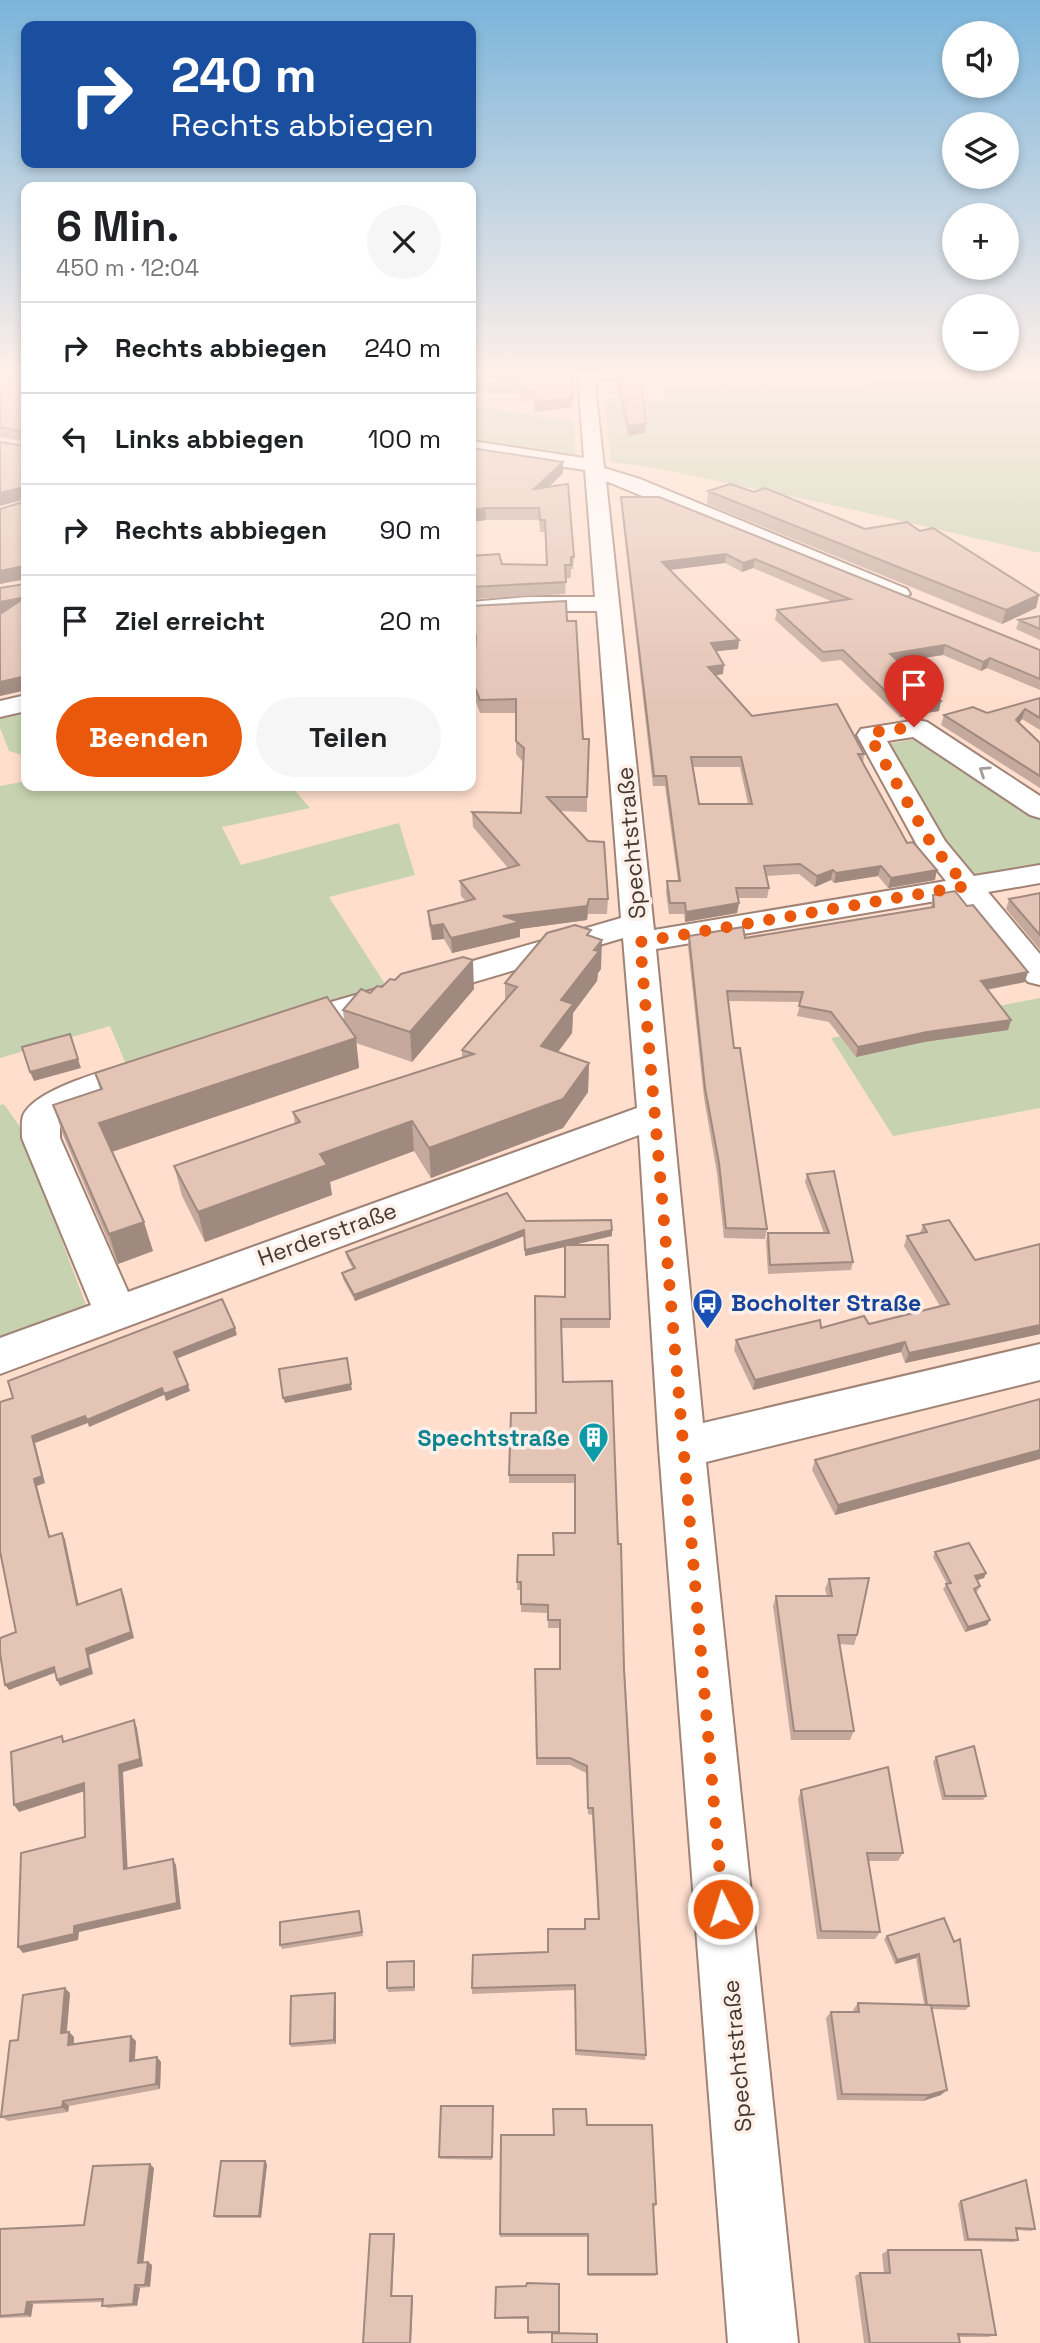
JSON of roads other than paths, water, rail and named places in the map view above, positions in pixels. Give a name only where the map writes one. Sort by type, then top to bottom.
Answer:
[{"type":"street","name":"Spechtstraße","points":[[597,486],[656,1115],[682,1448],[763,2343]]},
{"type":"street","points":[[637,486],[920,602]]},
{"type":"street","points":[[476,609],[527,604],[609,604]]},
{"type":"street","points":[[0,709],[21,704]]},
{"type":"street","points":[[1040,809],[918,727],[870,735],[932,845],[1040,975]]},
{"type":"street","points":[[255,1036],[357,1003],[639,933],[1040,874]]},
{"type":"street","points":[[116,1313],[41,1138],[41,1118],[61,1101],[178,1061]]},
{"type":"street","name":"Herderstraße","points":[[0,1356],[656,1115]]},
{"type":"street","points":[[682,1448],[1040,1362]]},
{"type":"place","name":"Bocholter Straße","points":[[708,1330]]},
{"type":"place","name":"Spechtstraße","points":[[593,1465]]}]
